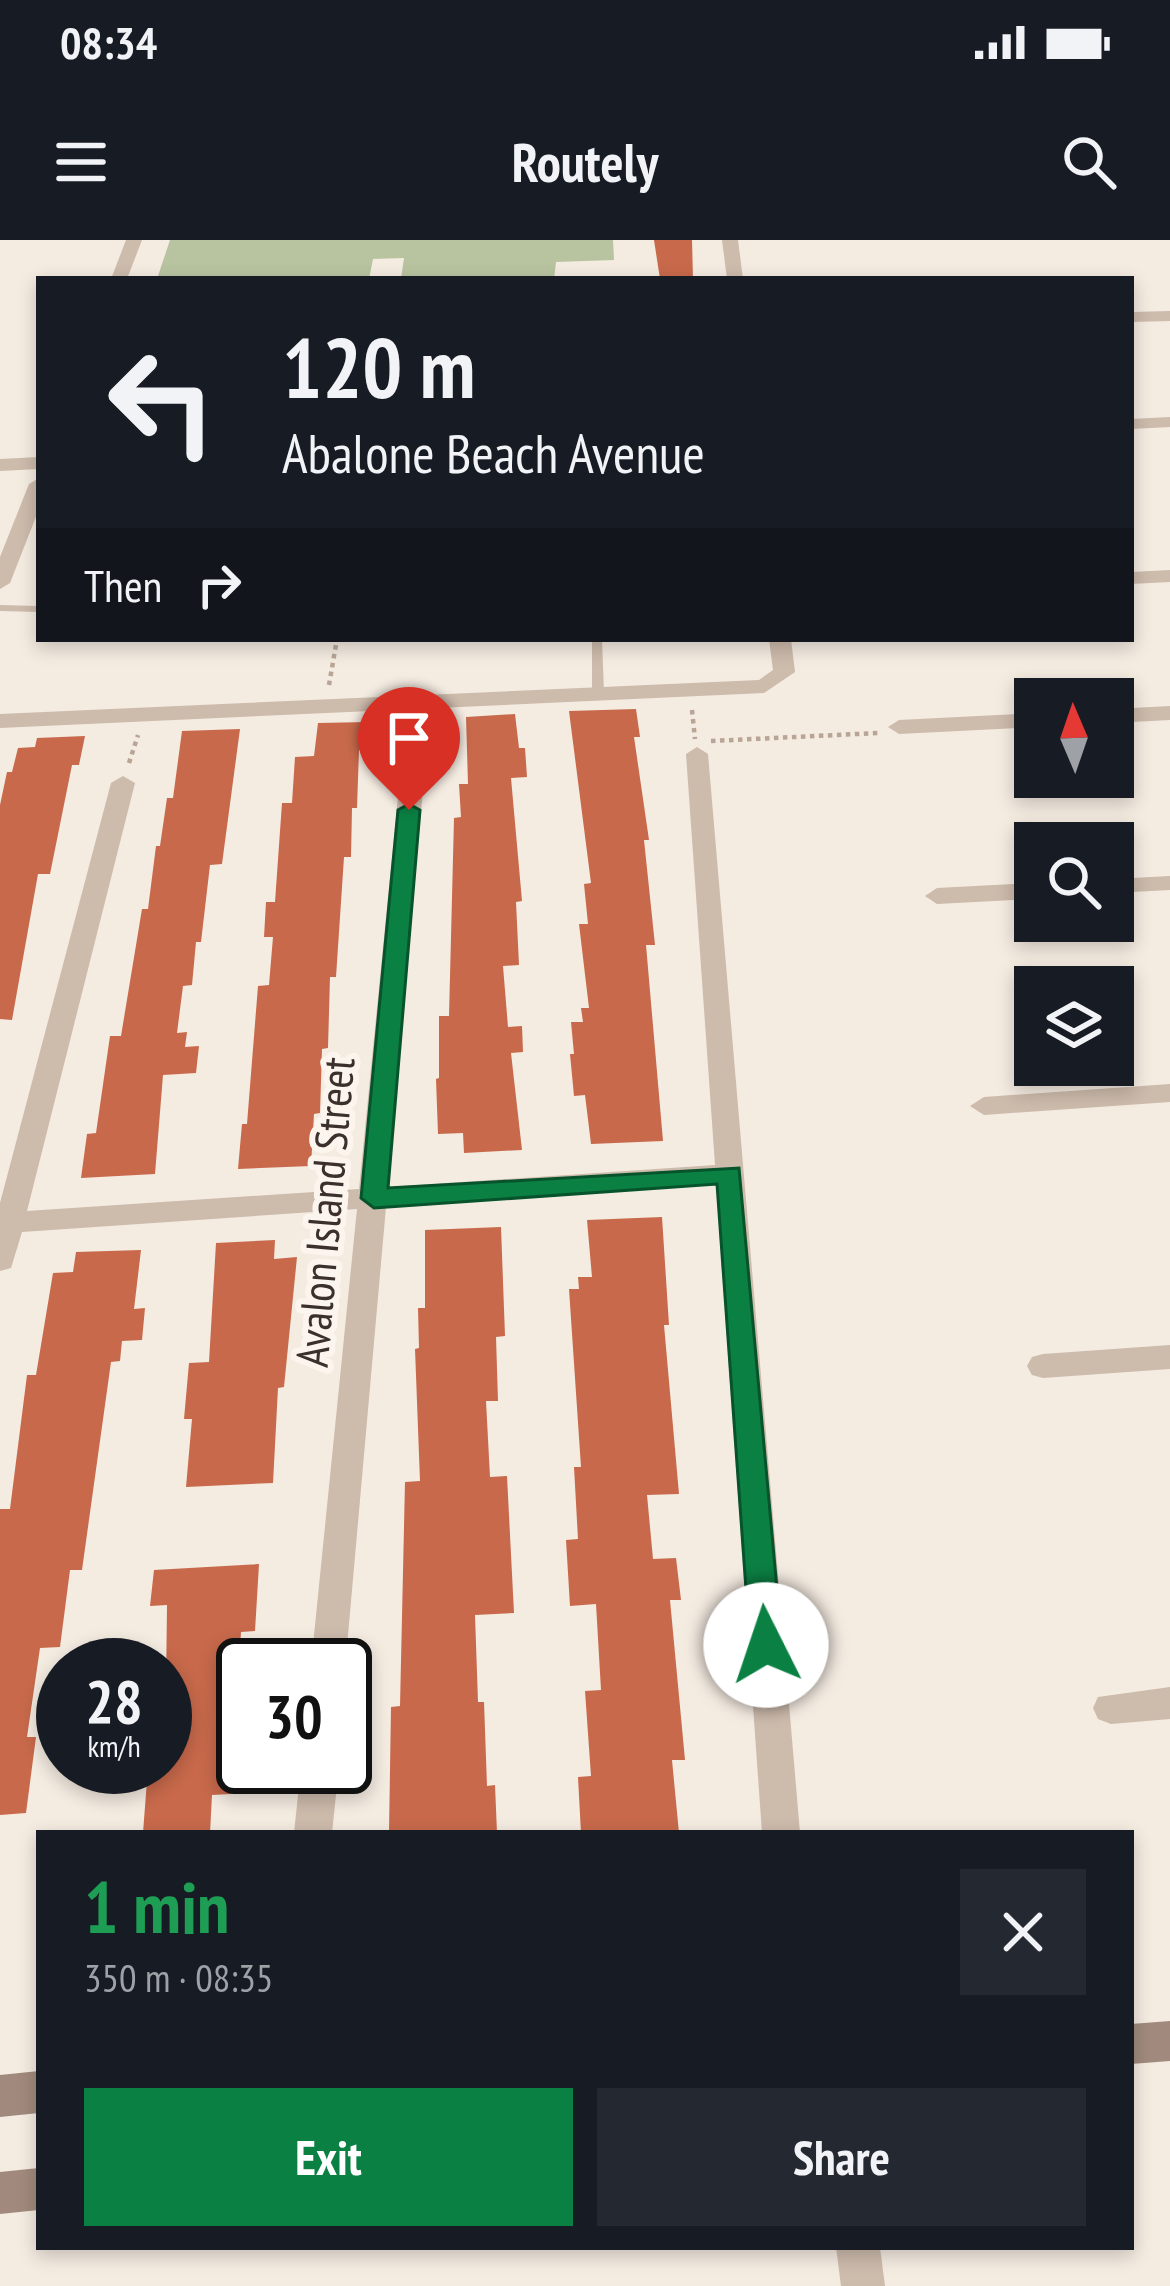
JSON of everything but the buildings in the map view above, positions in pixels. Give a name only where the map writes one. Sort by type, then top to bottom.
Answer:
[{"type":"main road","points":[[1134,2044],[1170,2041]]},
{"type":"main road","points":[[0,2096],[36,2092]]},
{"type":"main road","points":[[0,2193],[36,2189]]},
{"type":"street","points":[[120,276],[134,240]]},
{"type":"street","points":[[730,240],[735,276]]},
{"type":"street","points":[[1134,317],[1170,316]]},
{"type":"street","points":[[1134,424],[1170,422]]},
{"type":"street","points":[[0,465],[36,463]]},
{"type":"street","points":[[0,583],[36,492]]},
{"type":"street","points":[[1134,578],[1170,576]]},
{"type":"street","points":[[0,721],[742,688],[774,680],[784,672],[780,642]]},
{"type":"street","points":[[1134,715],[1170,713]]},
{"type":"street","points":[[899,727],[1014,721]]},
{"type":"street","points":[[696,748],[781,1830]]},
{"type":"street","name":"Avalon Island Street","points":[[332,1638],[413,767]]},
{"type":"street","points":[[0,1260],[5,1223],[123,783]]},
{"type":"street","points":[[1134,885],[1170,883]]},
{"type":"street","points":[[937,896],[1014,892]]},
{"type":"street","points":[[984,1106],[1170,1093]]},
{"type":"street","points":[[5,1223],[729,1174]]},
{"type":"street","points":[[1043,1366],[1170,1357]]},
{"type":"street","points":[[1112,1708],[1170,1703]]},
{"type":"street","points":[[314,1830],[318,1794]]},
{"type":"street","points":[[858,2250],[863,2286]]},
{"type":"lane","points":[[0,608],[36,609]]},
{"type":"lane","points":[[597,642],[598,693]]},
{"type":"path","points":[[326,706],[337,642]]},
{"type":"path","points":[[690,688],[696,748],[899,727]]},
{"type":"path","points":[[413,767],[418,701]]},
{"type":"path","points":[[123,783],[144,714]]},
{"type":"green space","points":[[170,240],[613,240],[614,260],[556,262],[554,276],[401,276],[404,258],[373,259],[370,276],[158,276]]},
{"type":"route","points":[[409,810],[374,1198],[729,1174],[766,1645]]}]
